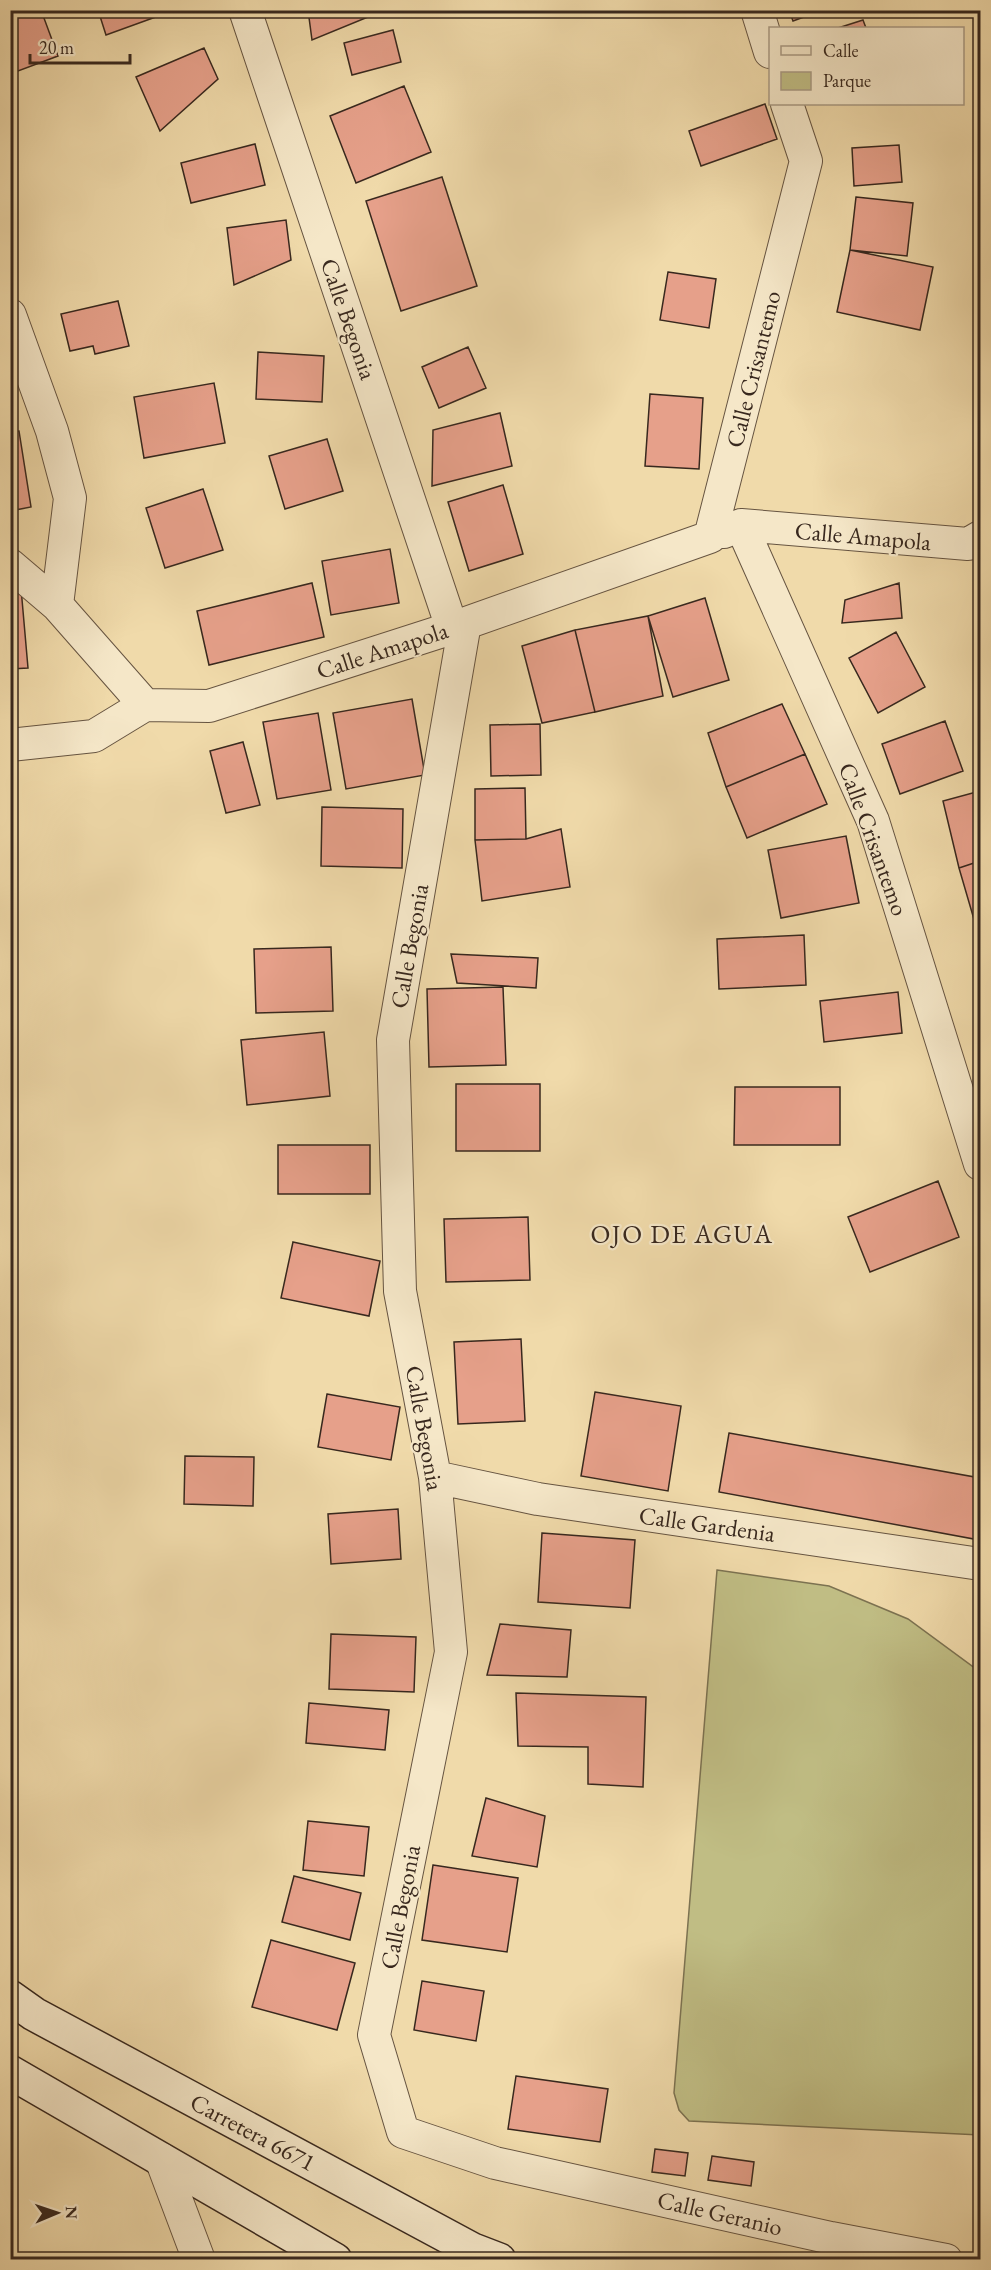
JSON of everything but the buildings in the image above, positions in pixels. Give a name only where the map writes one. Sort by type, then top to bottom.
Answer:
[{"type":"street","name":"Calle Begonia","points":[[245,10],[458,625],[393,1040],[400,1291],[435,1477],[451,1652],[374,2034],[403,2132],[495,2163]]},
{"type":"street","points":[[757,10],[769,46]]},
{"type":"street","name":"Calle Crisantemo","points":[[710,537],[806,161],[787,105]]},
{"type":"street","points":[[10,315],[52,431],[70,498],[57,605]]},
{"type":"street","name":"Calle Amapola","points":[[145,705],[209,706],[458,625],[741,525],[968,544],[981,537]]},
{"type":"street","name":"Calle Crisantemo","points":[[741,525],[873,821],[981,1164]]},
{"type":"street","points":[[10,565],[57,605],[145,705],[94,736],[10,745]]},
{"type":"street","name":"Calle Gardenia","points":[[435,1477],[538,1499],[981,1564]]},
{"type":"street","name":"Carretera 6671","points":[[10,1997],[34,2014],[473,2250],[499,2259]]},
{"type":"street","points":[[10,2072],[335,2259]]},
{"type":"street","points":[[161,2159],[199,2259]]},
{"type":"street","name":"Calle Geranio","points":[[495,2163],[828,2249],[946,2259]]},
{"type":"green space","points":[[717,1570],[829,1586],[908,1619],[980,1672],[980,2135],[689,2121],[679,2110],[674,2093]]},
{"type":"district","name":"OJO DE AGUA","points":[[682,1234]]}]
